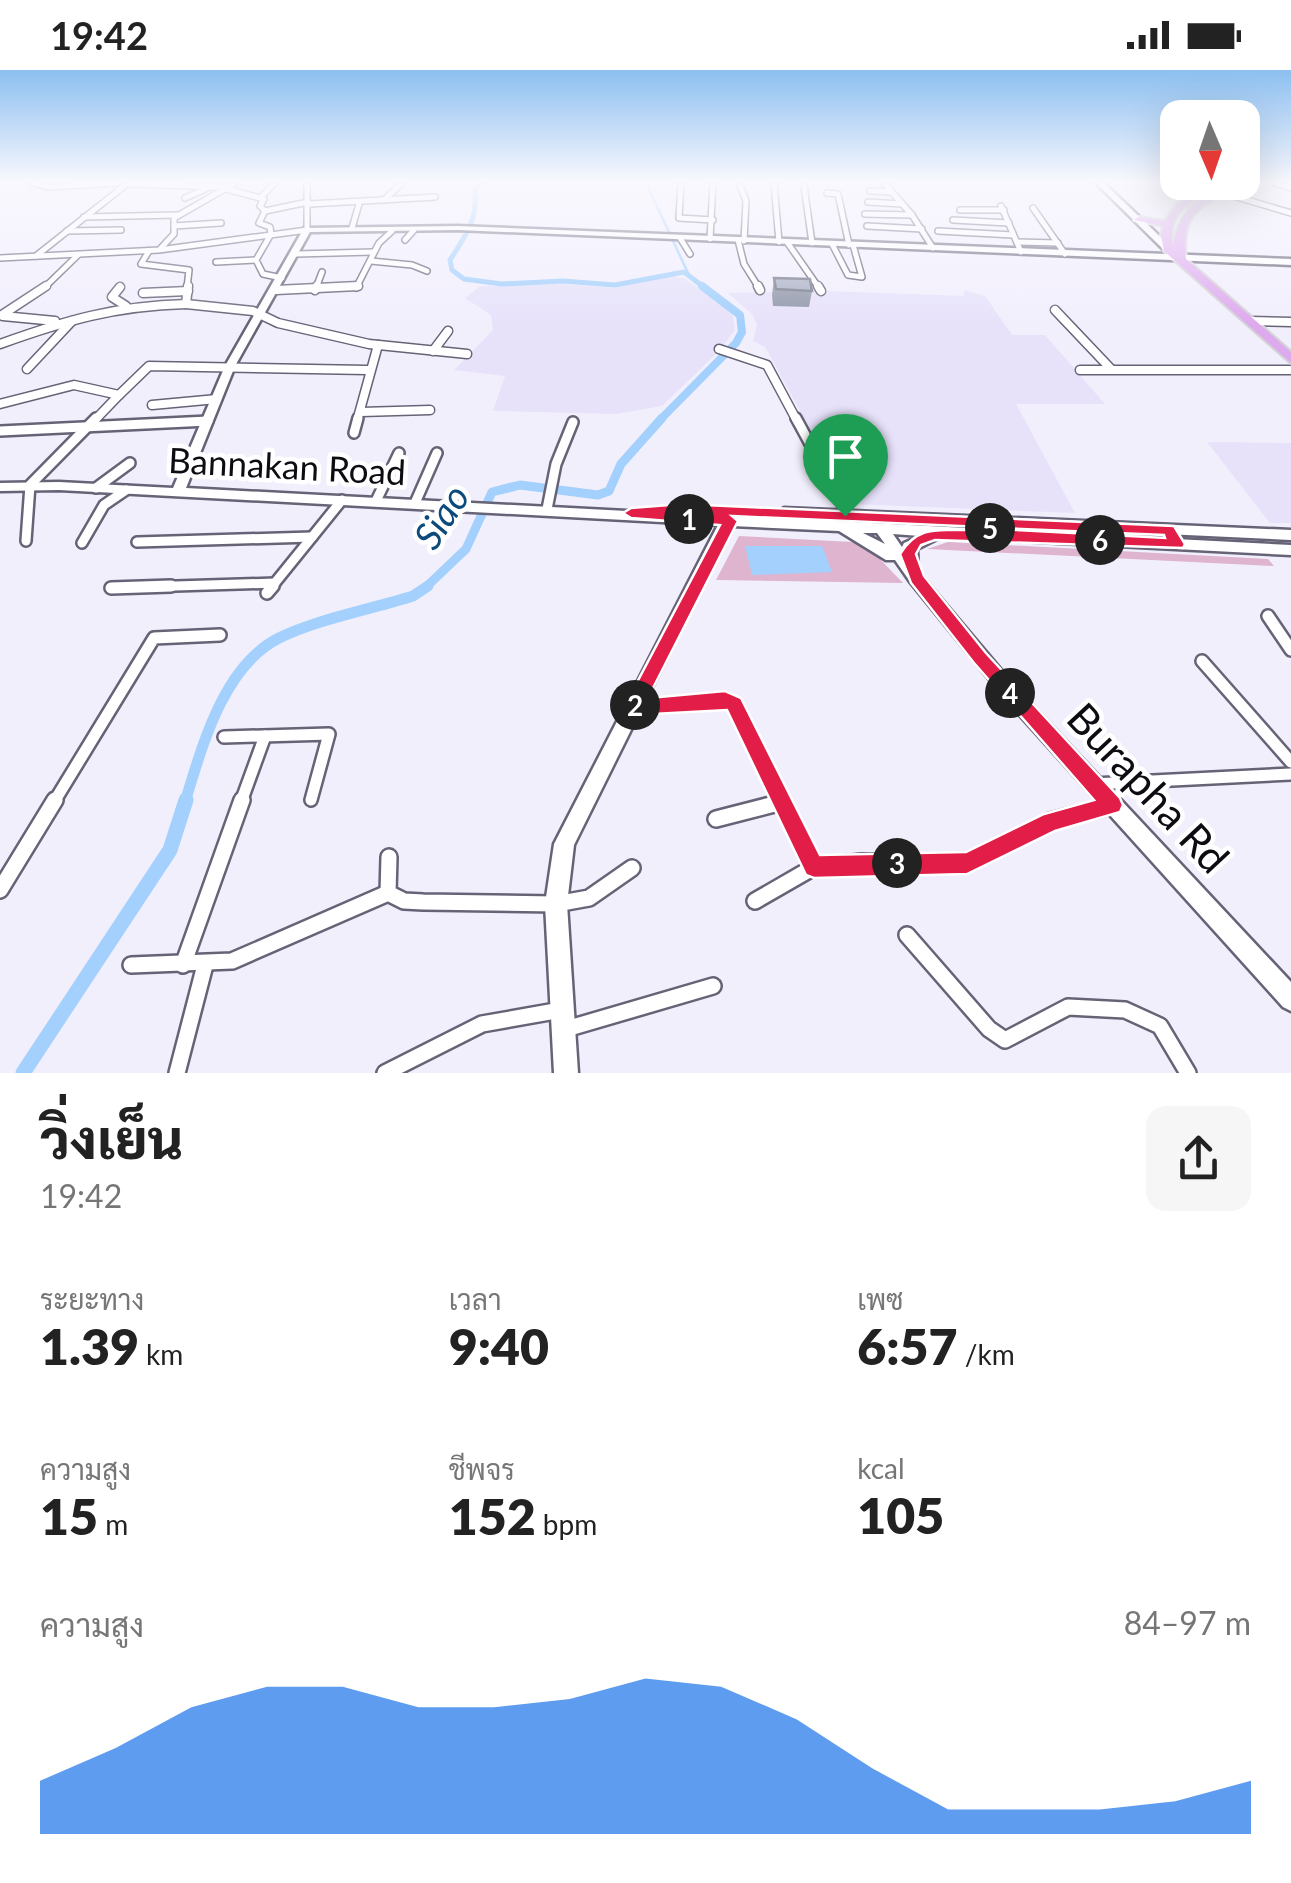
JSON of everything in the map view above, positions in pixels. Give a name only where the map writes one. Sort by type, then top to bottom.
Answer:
[{"type":"main road","points":[[1147,230],[1178,232],[1176,252]]},
{"type":"main road","points":[[1166,230],[1176,252],[1291,358]]},
{"type":"street","points":[[35,256],[67,231],[120,230]]},
{"type":"street","points":[[159,250],[174,230]]},
{"type":"street","points":[[256,260],[270,230]]},
{"type":"street","points":[[178,492],[230,366],[307,230]]},
{"type":"street","points":[[0,258],[159,250],[238,234],[311,230]]},
{"type":"street","points":[[376,230],[418,230]]},
{"type":"street","points":[[406,240],[414,230]]},
{"type":"street","points":[[499,230],[933,248],[1058,243]]},
{"type":"street","points":[[710,239],[711,230]]},
{"type":"street","points":[[742,230],[744,264],[760,290]]},
{"type":"street","points":[[781,230],[783,242],[821,291]]},
{"type":"street","points":[[810,230],[812,243]]},
{"type":"street","points":[[832,244],[848,275],[864,276],[847,230]]},
{"type":"street","points":[[922,230],[933,248]]},
{"type":"street","points":[[1012,230],[1017,243]]},
{"type":"street","points":[[1049,230],[1065,254]]},
{"type":"street","points":[[1147,230],[1176,252]]},
{"type":"street","points":[[276,290],[356,289],[372,256],[392,231]]},
{"type":"street","points":[[938,231],[1065,254],[1176,252],[1291,262]]},
{"type":"street","points":[[674,238],[690,254]]},
{"type":"street","points":[[339,253],[348,241]]},
{"type":"street","points":[[150,250],[141,264],[189,270],[186,304]]},
{"type":"street","points":[[296,254],[372,256],[426,271]]},
{"type":"street","points":[[1,316],[43,289],[78,256]]},
{"type":"street","points":[[216,262],[256,260]]},
{"type":"street","points":[[256,260],[264,274],[282,278]]},
{"type":"street","points":[[315,290],[322,272]]},
{"type":"street","points":[[120,287],[112,297],[126,306]]},
{"type":"street","points":[[143,293],[188,291]]},
{"type":"street","points":[[0,348],[62,322],[126,306],[186,304],[261,314],[278,323],[378,345],[467,354]]},
{"type":"street","points":[[1055,310],[1110,369]]},
{"type":"street","points":[[1,316],[62,322]]},
{"type":"street","points":[[27,369],[73,320]]},
{"type":"street","points":[[1250,322],[1291,322]]},
{"type":"street","points":[[434,352],[448,331]]},
{"type":"street","points":[[354,433],[368,387],[367,370],[378,345]]},
{"type":"street","points":[[719,348],[767,365],[825,470],[845,516]]},
{"type":"street","points":[[26,541],[30,485],[149,366],[367,370]]},
{"type":"street","points":[[1080,370],[1291,370]]},
{"type":"street","points":[[0,404],[74,385],[120,395]]},
{"type":"street","points":[[152,404],[217,399]]},
{"type":"street","points":[[360,412],[430,410]]},
{"type":"street","points":[[0,432],[208,421]]},
{"type":"street","points":[[548,504],[556,464],[573,422]]},
{"type":"street","points":[[376,501],[399,453]]},
{"type":"street","points":[[414,503],[437,453]]},
{"type":"street","points":[[96,488],[130,463]]},
{"type":"street","name":"Bannakan Road","points":[[1,488],[30,485],[499,507],[548,504],[631,513],[845,516],[960,533],[990,528],[1291,550]]},
{"type":"street","points":[[82,542],[104,506],[126,490]]},
{"type":"street","points":[[110,588],[271,588],[342,500]]},
{"type":"street","points":[[566,1073],[556,904],[564,844],[730,516]]},
{"type":"street","name":"Bannakan Road","points":[[730,516],[828,526],[880,523],[1291,535]]},
{"type":"street","name":"Burapha Rd","points":[[880,523],[916,579],[1013,696],[1291,999]]},
{"type":"street","points":[[828,526],[872,542],[916,579]]},
{"type":"street","points":[[1168,530],[1178,544]]},
{"type":"street","points":[[916,579],[909,561],[910,547],[923,538],[960,533]]},
{"type":"street","points":[[137,542],[312,536]]},
{"type":"street","points":[[1268,616],[1291,650]]},
{"type":"street","points":[[0,890],[154,638],[220,635]]},
{"type":"street","points":[[1202,661],[1291,762]]},
{"type":"street","points":[[634,707],[725,700],[734,704],[814,867]]},
{"type":"street","points":[[224,736],[329,734],[311,800]]},
{"type":"street","points":[[183,964],[265,736]]},
{"type":"street","points":[[1093,784],[1291,774]]},
{"type":"street","points":[[716,819],[782,802]]},
{"type":"street","points":[[755,900],[814,867],[967,863],[1051,822],[1112,805]]},
{"type":"street","points":[[388,893],[389,857]]},
{"type":"street","points":[[388,893],[404,901],[556,904],[588,898],[632,868]]},
{"type":"street","points":[[131,965],[206,965],[260,952],[388,893]]},
{"type":"street","points":[[907,935],[989,1029],[1005,1040],[1016,1038],[1068,1008],[1130,1009],[1148,1016],[1166,1030],[1188,1073]]},
{"type":"street","points":[[176,1073],[206,965]]},
{"type":"street","points":[[385,1073],[482,1024],[562,1020],[713,986]]},
{"type":"shaded area","points":[[667,276],[684,278],[726,308],[733,316],[735,330],[662,406],[616,414],[493,411],[505,376],[454,370],[493,330],[491,315],[465,298],[480,286],[563,284],[615,288]]},
{"type":"shaded area","points":[[964,290],[985,296],[1012,335],[1045,335],[1105,404],[1016,404],[1075,513],[851,504],[765,347],[753,341],[757,325],[752,314],[728,293],[825,291],[964,296]]},
{"type":"shaded area","points":[[1207,442],[1291,443],[1291,523],[1270,523]]},
{"type":"shaded area","points":[[739,536],[853,542],[877,556],[903,583],[716,580]]},
{"type":"shaded area","points":[[948,542],[1268,559],[1274,566],[927,549]]},
{"type":"water","points":[[745,546],[822,546],[832,572],[752,575]]},
{"type":"building","points":[[774,278],[810,279],[812,291],[776,289]]},
{"type":"waterway","name":"Siao","points":[[468,230],[450,260],[452,270],[464,279],[502,284],[563,281],[615,285],[684,272],[705,288]]},
{"type":"waterway","points":[[668,230],[688,273]]},
{"type":"waterway","name":"Siao","points":[[659,421],[736,343],[742,332],[740,315],[702,286]]},
{"type":"waterway","name":"Siao","points":[[425,588],[466,549],[492,492],[520,485],[598,495],[609,491],[621,464],[662,418]]},
{"type":"waterway","name":"Siao","points":[[185,802],[217,710],[243,668],[260,651],[294,631],[413,596],[425,588]]},
{"type":"waterway","name":"Siao","points":[[23,1073],[170,850],[186,800]]},
{"type":"route","points":[[845,516],[682,509],[631,513],[730,521],[634,707],[725,700],[734,704],[814,867],[862,862],[967,863],[1051,822],[1112,805],[980,658],[916,579],[908,554],[916,541],[934,534],[992,534],[988,522],[1168,530],[1178,544],[992,534],[988,522],[845,516]]}]
